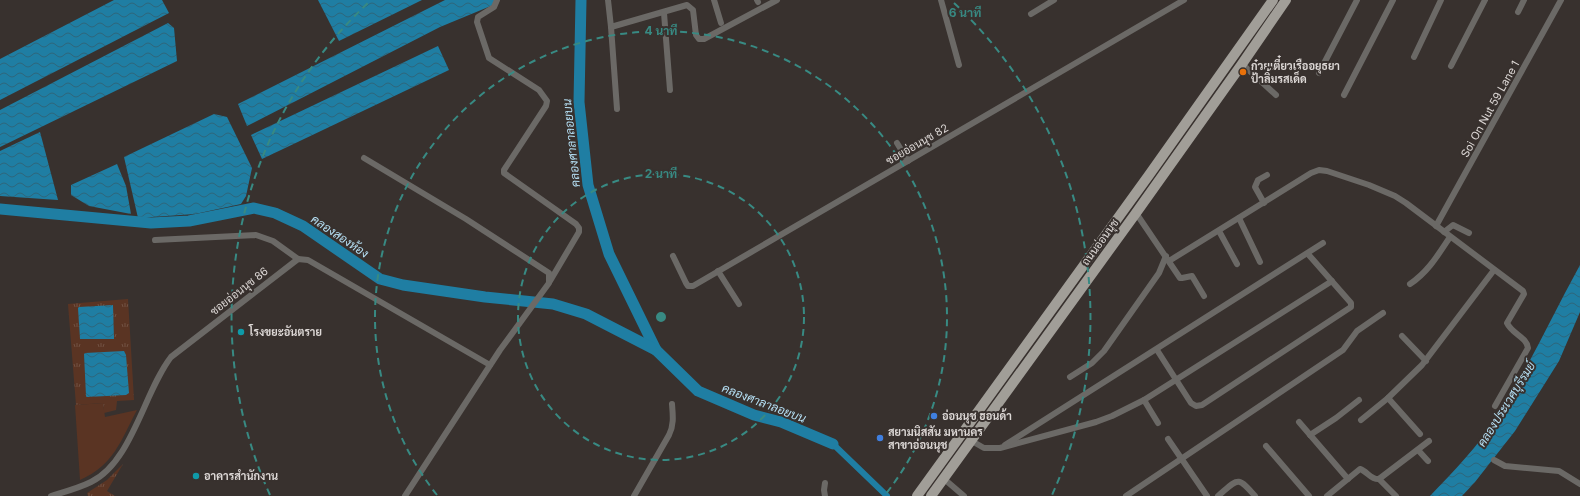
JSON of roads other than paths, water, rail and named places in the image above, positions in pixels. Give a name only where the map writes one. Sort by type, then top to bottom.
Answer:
[{"type":"main road","name":"ถนนอ่อนนุช","points":[[917,496],[1149,175],[1273,0]]},
{"type":"main road","name":"ถนนอ่อนนุช","points":[[931,496],[970,440],[1158,182],[1286,0]]},
{"type":"main road","points":[[1149,175],[1158,182]]},
{"type":"street","points":[[407,496],[490,365],[549,283],[579,232],[579,228],[576,224],[504,173],[504,170],[546,106],[547,101],[539,90],[489,58],[478,22],[478,17],[494,7],[497,0]]},
{"type":"street","points":[[608,0],[617,109]]},
{"type":"street","points":[[714,0],[721,23]]},
{"type":"street","points":[[611,27],[664,13],[687,5],[693,10],[696,35],[699,39],[704,39],[777,0]]},
{"type":"street","points":[[941,0],[959,65]]},
{"type":"street","points":[[1031,14],[1054,0]]},
{"type":"street","name":"ซอยอ่อนนุช 82","points":[[673,256],[688,286],[693,286],[1184,0]]},
{"type":"street","points":[[1319,73],[1357,0]]},
{"type":"street","points":[[1344,95],[1393,0]]},
{"type":"street","points":[[1414,57],[1441,0]]},
{"type":"street","points":[[1451,66],[1485,0]]},
{"type":"street","points":[[1518,12],[1524,0]]},
{"type":"street","name":"Soi On Nut 59 Lane 1","points":[[1436,226],[1561,0]]},
{"type":"street","points":[[664,13],[670,90]]},
{"type":"street","points":[[1242,64],[1276,95]]},
{"type":"street","points":[[897,143],[908,161]]},
{"type":"street","points":[[364,158],[466,219],[547,271],[549,273],[549,283]]},
{"type":"street","points":[[1070,377],[1092,363],[1104,351],[1168,258],[1219,231],[1311,173],[1319,170],[1327,171],[1369,185],[1395,196],[1519,288],[1524,294],[1507,324],[1526,341],[1528,348],[1495,406]]},
{"type":"street","points":[[1264,203],[1255,187],[1258,180],[1267,175]]},
{"type":"street","points":[[1136,212],[1180,278],[1191,275],[1204,296]]},
{"type":"street","points":[[1240,218],[1260,262]]},
{"type":"street","points":[[1444,232],[1453,225],[1469,233]]},
{"type":"street","points":[[1219,231],[1237,264]]},
{"type":"street","points":[[155,240],[256,235],[273,241],[298,259],[308,260],[490,365]]},
{"type":"street","points":[[1410,284],[1428,269],[1450,237]]},
{"type":"street","points":[[1000,448],[1324,243]]},
{"type":"street","points":[[1156,350],[1191,403],[1196,406],[1202,405],[1351,307],[1351,303],[1308,254]]},
{"type":"street","name":"ซอยอ่อนนุช 86","points":[[51,496],[92,482],[113,464],[132,433],[162,369],[171,357],[298,259]]},
{"type":"street","points":[[1362,420],[1388,398],[1425,362],[1494,270]]},
{"type":"street","points":[[718,271],[739,304]]},
{"type":"street","points":[[970,440],[984,448],[1000,448],[1096,422],[1112,416],[1144,400],[1176,381],[1332,281]]},
{"type":"street","points":[[1126,496],[1343,350],[1357,330],[1383,313]]},
{"type":"street","points":[[1402,336],[1425,362]]},
{"type":"street","points":[[1388,398],[1420,434]]},
{"type":"street","points":[[1144,400],[1158,423]]},
{"type":"street","points":[[1310,435],[1336,418],[1359,400]]},
{"type":"street","points":[[634,496],[672,428],[672,404]]},
{"type":"street","points":[[1299,422],[1348,479]]},
{"type":"street","points":[[1168,439],[1207,496]]},
{"type":"street","points":[[1380,479],[1429,441]]},
{"type":"street","points":[[1266,446],[1308,496]]},
{"type":"street","points":[[1418,450],[1428,461]]},
{"type":"street","points":[[1494,460],[1506,466],[1559,471],[1580,484]]},
{"type":"street","points":[[1327,496],[1360,469],[1372,477],[1380,479],[1396,496]]},
{"type":"street","points":[[943,478],[964,496]]},
{"type":"street","points":[[1218,496],[1234,482],[1239,480],[1244,483],[1255,496]]},
{"type":"street","points":[[825,496],[824,490],[826,483]]},
{"type":"water","points":[[114,0],[162,0],[169,13],[0,100],[0,59]]},
{"type":"water","points":[[318,0],[422,0],[339,41]]},
{"type":"water","points":[[445,0],[500,0],[498,3],[440,27],[247,126],[238,104]]},
{"type":"water","points":[[168,23],[174,28],[177,61],[0,147],[0,110]]},
{"type":"water","points":[[438,46],[449,70],[262,159],[251,135]]},
{"type":"water","points":[[214,114],[227,117],[252,168],[246,196],[241,204],[195,214],[138,218],[124,157]]},
{"type":"water","points":[[40,132],[58,200],[0,196],[0,151]]},
{"type":"water","points":[[117,164],[126,186],[131,214],[89,206],[71,195],[71,185]]},
{"type":"water","name":"คลองประเวศบุรีรมย์","points":[[1580,265],[1580,312],[1559,361],[1515,431],[1475,482],[1462,496],[1430,496],[1457,468],[1490,428],[1530,361]]},
{"type":"water","points":[[113,305],[114,339],[80,339],[78,308]]},
{"type":"water","points":[[124,351],[126,355],[129,393],[126,395],[87,397],[84,354]]},
{"type":"waterway","name":"คลองศาลาลอยบน","points":[[581,0],[579,102],[588,185],[609,254],[656,350],[698,391],[754,415],[781,422],[833,444]]},
{"type":"waterway","name":"คลองสองห้อง","points":[[0,209],[151,223],[189,221],[254,208],[275,213],[303,226],[380,279],[403,285],[485,297],[553,304],[586,314],[656,350]]},
{"type":"waterway","name":"คลองศาลาลอยบน","points":[[833,444],[887,496]]},
{"type":"place","name":"ก๋วยเตี๋ยวเรืออยุธยา ป้าลิ้มรสเด็ด","points":[[1243,72]]},
{"type":"place","name":"โรงขยะอันตราย","points":[[241,332]]},
{"type":"place","name":"อ่อนนุช ฮอนด้า","points":[[934,416]]},
{"type":"place","name":"สยามนิสสัน มหานคร สาขาอ่อนนุช","points":[[880,438]]},
{"type":"place","name":"อาคารสำนักงาน","points":[[196,476]]}]
